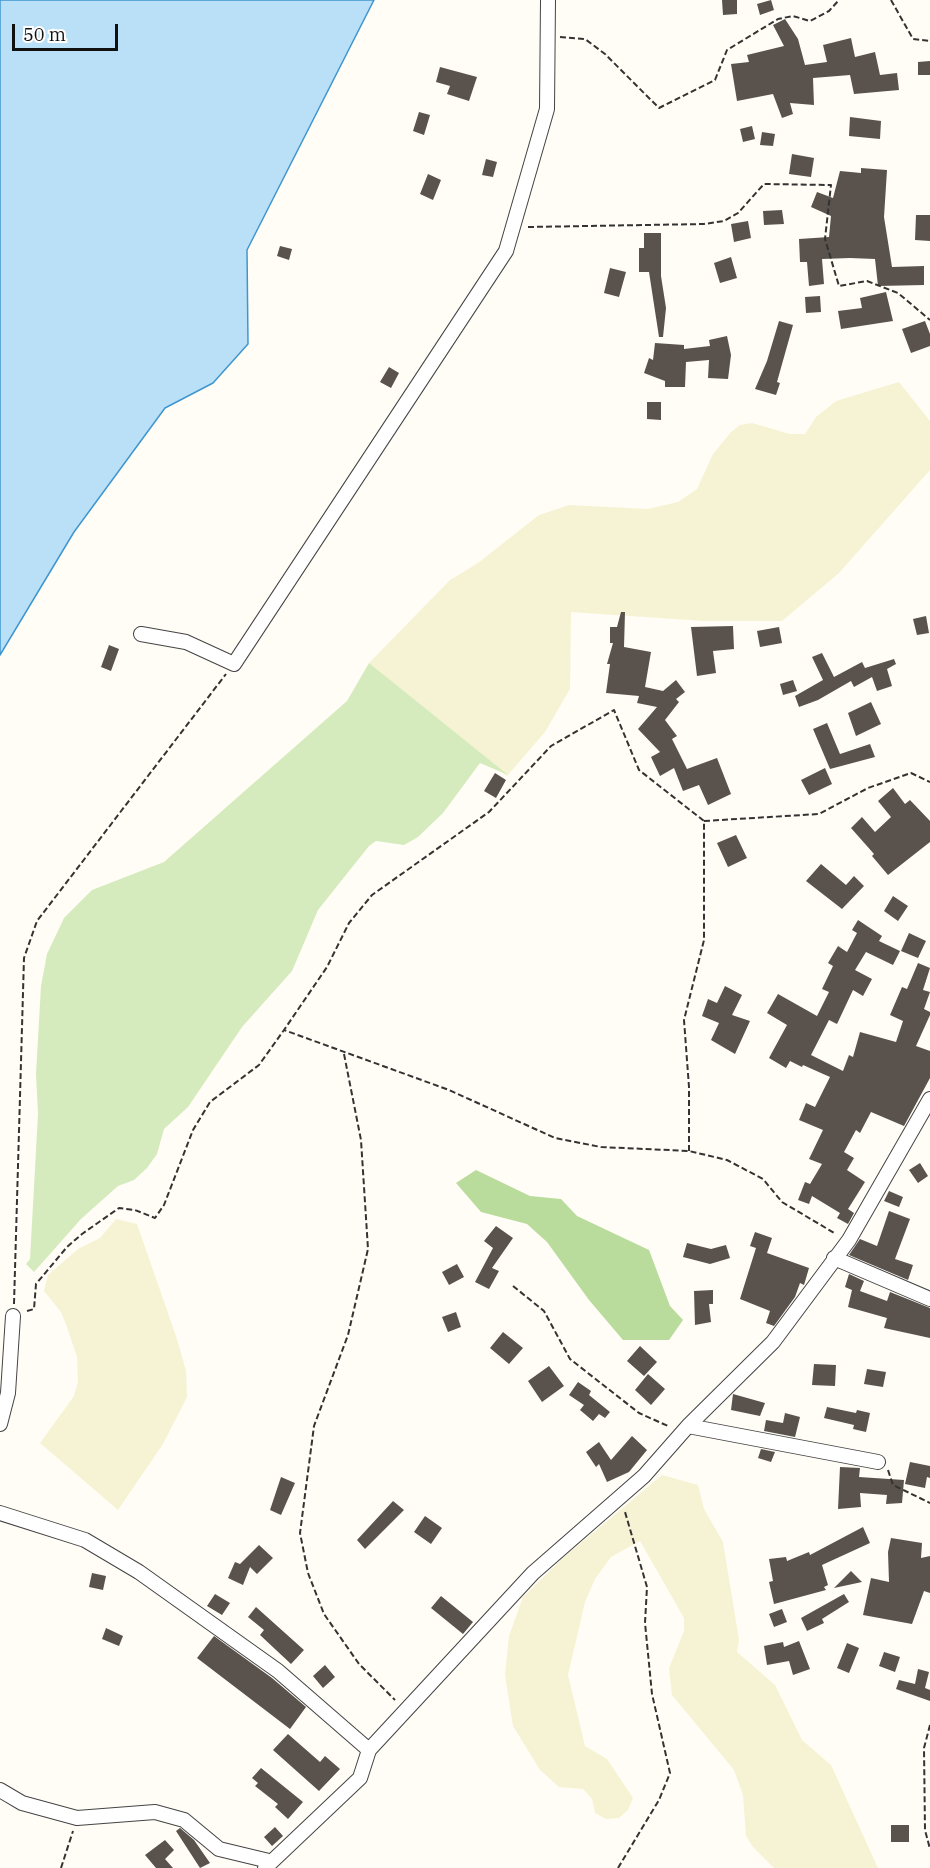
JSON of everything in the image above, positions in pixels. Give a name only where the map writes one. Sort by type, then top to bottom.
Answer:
[{"type":"street","points":[[141,634],[186,642],[234,664],[506,251],[547,109],[548,0]]},
{"type":"street","points":[[0,1790],[22,1803],[77,1818],[155,1812],[184,1820],[219,1849],[267,1864],[360,1778],[369,1750],[533,1573],[644,1476],[685,1428],[773,1342],[849,1240],[930,1098]]},
{"type":"street","points":[[834,1258],[930,1299]]},
{"type":"street","points":[[0,1424],[8,1393],[13,1316]]},
{"type":"street","points":[[685,1428],[878,1462]]},
{"type":"street","points":[[0,1513],[85,1540],[139,1572],[278,1671],[369,1750]]},
{"type":"path","points":[[548,36],[585,39],[605,54],[659,108],[715,80],[727,50],[778,19],[793,16],[810,21],[829,11],[839,0]]},
{"type":"path","points":[[891,0],[913,39],[930,41]]},
{"type":"path","points":[[513,227],[704,224],[724,221],[738,213],[764,184],[831,185],[825,239],[839,286],[867,280],[898,292],[930,320]]},
{"type":"path","points":[[234,664],[37,921],[24,958],[13,1316],[34,1309],[36,1284],[66,1246],[119,1208],[135,1210],[155,1218],[164,1205],[192,1130],[210,1102],[259,1065],[327,967],[349,923],[372,895],[489,812],[551,746],[614,710],[639,770],[704,821],[819,814],[868,788],[910,773],[930,782]]},
{"type":"path","points":[[688,1151],[689,1087],[684,1020],[704,940],[704,821]]},
{"type":"path","points":[[284,1030],[450,1090],[555,1138],[601,1147],[688,1151],[727,1160],[762,1179],[782,1202],[849,1240]]},
{"type":"path","points":[[344,1053],[361,1140],[368,1249],[348,1335],[314,1426],[300,1533],[308,1573],[324,1614],[359,1664],[405,1711]]},
{"type":"path","points":[[513,1286],[544,1311],[570,1359],[639,1413],[685,1428]]},
{"type":"path","points":[[878,1462],[889,1471],[893,1485],[930,1503]]},
{"type":"path","points":[[618,1868],[659,1800],[670,1773],[652,1694],[645,1623],[647,1587],[620,1497]]},
{"type":"path","points":[[930,1725],[924,1748],[925,1830],[930,1849]]},
{"type":"path","points":[[61,1868],[77,1818]]},
{"type":"shaded area","points":[[899,382],[930,421],[930,470],[839,573],[782,621],[704,621],[571,612],[570,689],[545,732],[507,776],[369,663],[450,580],[478,563],[539,515],[569,505],[648,509],[678,502],[697,489],[713,454],[731,432],[740,425],[752,423],[790,434],[805,434],[816,417],[836,401]]},
{"type":"shaded area","points":[[116,1219],[137,1224],[177,1339],[186,1371],[187,1397],[163,1444],[118,1510],[40,1443],[74,1396],[78,1381],[77,1357],[67,1327],[61,1312],[44,1291],[48,1275],[78,1249],[100,1238]]},
{"type":"shaded area","points":[[662,1475],[698,1485],[704,1509],[723,1542],[739,1640],[737,1652],[775,1685],[802,1740],[831,1765],[878,1868],[774,1868],[753,1847],[746,1836],[743,1795],[734,1770],[672,1695],[669,1668],[684,1631],[684,1618],[640,1541],[611,1557],[595,1579],[585,1602],[568,1675],[585,1746],[607,1759],[633,1798],[628,1810],[619,1818],[606,1819],[595,1813],[592,1799],[583,1789],[559,1787],[540,1770],[513,1726],[505,1675],[509,1636],[523,1597],[563,1558]]},
{"type":"green space","points":[[369,663],[508,775],[480,763],[443,813],[418,837],[404,845],[376,841],[369,846],[318,910],[292,971],[242,1027],[188,1107],[164,1129],[157,1154],[147,1168],[134,1180],[118,1186],[81,1219],[34,1272],[26,1264],[30,1259],[38,1114],[36,1074],[41,986],[47,954],[64,918],[92,890],[164,862],[347,701]]},
{"type":"green space","points":[[476,1170],[530,1196],[561,1199],[577,1216],[649,1250],[670,1306],[683,1320],[669,1340],[623,1340],[589,1300],[547,1242],[527,1224],[481,1212],[456,1183]]},
{"type":"water","points":[[0,0],[374,0],[247,250],[248,344],[213,383],[165,408],[74,532],[0,655]]},
{"type":"building","points":[[722,0],[737,0],[737,14],[723,15]]},
{"type":"building","points":[[771,0],[774,10],[760,15],[757,4]]},
{"type":"building","points":[[785,19],[798,39],[805,65],[827,62],[823,45],[851,38],[855,57],[875,52],[880,75],[897,73],[899,90],[854,94],[850,75],[813,78],[814,105],[790,103],[793,114],[782,118],[773,94],[737,101],[731,64],[749,62],[747,55],[784,46],[773,25]]},
{"type":"building","points":[[930,61],[930,75],[918,75],[918,62]]},
{"type":"building","points":[[440,67],[477,77],[469,101],[447,94],[450,86],[436,82]]},
{"type":"building","points":[[419,112],[430,115],[424,135],[413,131]]},
{"type":"building","points":[[850,117],[881,121],[880,139],[849,136]]},
{"type":"building","points":[[752,126],[755,139],[743,142],[740,129]]},
{"type":"building","points":[[762,132],[775,134],[773,146],[760,145]]},
{"type":"building","points":[[792,154],[814,158],[811,177],[789,174]]},
{"type":"building","points":[[486,159],[497,162],[493,177],[482,175]]},
{"type":"building","points":[[861,168],[887,170],[884,217],[892,267],[924,266],[924,285],[878,286],[875,259],[850,258],[822,259],[824,284],[809,286],[807,262],[800,262],[799,239],[829,237],[831,216],[811,207],[817,192],[833,198],[840,171],[861,173]]},
{"type":"building","points":[[428,174],[441,180],[433,200],[420,194]]},
{"type":"building","points":[[782,210],[784,224],[764,225],[763,211]]},
{"type":"building","points":[[916,215],[930,215],[930,241],[915,240]]},
{"type":"building","points":[[748,221],[751,238],[734,242],[731,224]]},
{"type":"building","points":[[644,233],[661,233],[661,276],[666,308],[663,337],[659,337],[649,272],[639,272],[639,248],[644,248]]},
{"type":"building","points":[[280,246],[292,249],[289,260],[277,256]]},
{"type":"building","points":[[731,257],[737,278],[720,283],[714,263]]},
{"type":"building","points":[[610,268],[626,272],[619,297],[604,293]]},
{"type":"building","points":[[886,292],[893,321],[841,329],[838,311],[862,308],[860,298]]},
{"type":"building","points":[[820,296],[821,312],[806,313],[805,297]]},
{"type":"building","points":[[779,321],[793,325],[777,382],[780,383],[776,395],[755,389],[767,361]]},
{"type":"building","points":[[925,321],[930,334],[930,346],[911,353],[902,329]]},
{"type":"building","points":[[727,336],[731,355],[728,379],[708,378],[709,360],[686,362],[685,387],[665,387],[665,381],[644,373],[649,358],[653,360],[655,343],[684,345],[684,349],[710,346],[709,340]]},
{"type":"building","points":[[389,367],[399,373],[391,388],[380,382]]},
{"type":"building","points":[[647,402],[661,402],[661,420],[647,419]]},
{"type":"building","points":[[621,612],[625,612],[624,647],[651,652],[645,687],[663,691],[676,680],[685,692],[676,699],[679,702],[665,720],[677,736],[672,739],[687,769],[717,758],[731,794],[708,805],[699,785],[683,791],[674,768],[660,776],[651,757],[660,752],[638,729],[657,707],[637,703],[639,696],[606,693],[610,664],[607,664],[613,643],[610,643],[610,627],[617,627]]},
{"type":"building","points":[[926,616],[929,633],[917,635],[913,619]]},
{"type":"building","points":[[733,626],[734,649],[713,651],[716,673],[697,676],[691,627]]},
{"type":"building","points":[[779,627],[782,643],[760,647],[757,631]]},
{"type":"building","points":[[109,645],[119,649],[111,671],[101,667]]},
{"type":"building","points":[[822,653],[834,677],[862,662],[865,668],[894,659],[896,664],[887,669],[892,686],[877,691],[872,677],[854,687],[851,681],[818,700],[799,707],[795,696],[823,680],[812,657]]},
{"type":"building","points":[[793,680],[797,691],[783,695],[780,684]]},
{"type":"building","points":[[871,702],[881,724],[856,736],[848,713]]},
{"type":"building","points":[[827,723],[840,754],[870,744],[875,757],[830,769],[813,729]]},
{"type":"building","points":[[825,768],[832,784],[809,795],[801,780]]},
{"type":"building","points":[[495,773],[506,780],[496,798],[484,791]]},
{"type":"building","points":[[893,788],[905,804],[910,800],[930,821],[930,842],[888,875],[872,856],[874,854],[851,828],[862,817],[875,832],[891,817],[878,801]]},
{"type":"building","points":[[736,835],[747,858],[728,867],[717,843]]},
{"type":"building","points":[[821,864],[846,885],[854,876],[864,886],[842,909],[806,881]]},
{"type":"building","points":[[893,896],[908,906],[898,921],[884,911]]},
{"type":"building","points":[[858,920],[882,936],[879,941],[900,951],[893,965],[866,952],[855,970],[872,979],[863,996],[853,990],[837,1024],[829,1020],[811,1055],[843,1071],[849,1055],[853,1057],[860,1032],[896,1042],[903,1021],[890,1015],[902,987],[907,989],[918,963],[930,968],[923,990],[930,992],[924,1009],[930,1012],[930,1015],[916,1046],[930,1051],[930,1078],[904,1126],[871,1112],[860,1133],[856,1130],[844,1152],[854,1158],[847,1170],[865,1182],[848,1209],[854,1213],[848,1224],[837,1218],[840,1213],[812,1196],[809,1204],[798,1200],[805,1182],[810,1184],[822,1164],[809,1159],[823,1130],[799,1120],[806,1103],[815,1107],[830,1077],[790,1061],[786,1068],[769,1058],[787,1025],[767,1013],[778,994],[817,1016],[829,992],[822,989],[833,966],[828,963],[838,946],[847,952],[857,933],[852,930]]},
{"type":"building","points":[[909,933],[926,941],[918,958],[901,951]]},
{"type":"building","points":[[725,986],[742,995],[732,1015],[750,1021],[735,1054],[711,1040],[719,1023],[702,1016],[708,999],[717,1003]]},
{"type":"building","points":[[920,1163],[928,1176],[918,1183],[909,1170]]},
{"type":"building","points":[[889,1191],[903,1197],[899,1207],[884,1201]]},
{"type":"building","points":[[889,1211],[910,1219],[895,1259],[913,1265],[908,1280],[849,1255],[860,1239],[877,1246]]},
{"type":"building","points":[[496,1226],[513,1238],[492,1268],[499,1271],[489,1289],[475,1282],[493,1248],[484,1241]]},
{"type":"building","points":[[755,1232],[772,1238],[767,1253],[809,1268],[804,1285],[800,1283],[795,1297],[774,1326],[766,1323],[770,1311],[740,1299],[756,1248],[750,1246]]},
{"type":"building","points":[[687,1243],[711,1249],[726,1245],[730,1258],[710,1264],[683,1257]]},
{"type":"building","points":[[457,1264],[464,1277],[449,1285],[442,1272]]},
{"type":"building","points":[[849,1274],[864,1281],[860,1291],[887,1301],[890,1292],[930,1308],[930,1338],[884,1328],[887,1318],[848,1307],[852,1290],[845,1287]]},
{"type":"building","points":[[713,1290],[713,1304],[709,1304],[711,1322],[695,1325],[694,1291]]},
{"type":"building","points":[[456,1312],[461,1327],[448,1332],[442,1317]]},
{"type":"building","points":[[503,1332],[523,1348],[509,1364],[490,1348]]},
{"type":"building","points":[[640,1346],[657,1362],[644,1376],[627,1361]]},
{"type":"building","points":[[814,1364],[836,1365],[835,1386],[812,1385]]},
{"type":"building","points":[[549,1366],[564,1386],[542,1402],[528,1381]]},
{"type":"building","points":[[867,1369],[886,1372],[883,1387],[864,1384]]},
{"type":"building","points":[[648,1374],[665,1389],[651,1405],[635,1390]]},
{"type":"building","points":[[578,1382],[591,1391],[589,1395],[610,1412],[605,1418],[599,1414],[593,1421],[580,1410],[584,1405],[569,1395]]},
{"type":"building","points":[[733,1394],[765,1403],[760,1416],[731,1410]]},
{"type":"building","points":[[827,1407],[856,1413],[857,1410],[870,1413],[866,1432],[853,1429],[854,1425],[824,1418]]},
{"type":"building","points":[[785,1413],[800,1417],[795,1437],[764,1431],[766,1420],[783,1423]]},
{"type":"building","points":[[632,1436],[647,1450],[629,1472],[607,1482],[599,1464],[596,1467],[586,1452],[599,1442],[611,1460]]},
{"type":"building","points":[[761,1449],[775,1452],[771,1462],[758,1458]]},
{"type":"building","points":[[910,1462],[930,1466],[930,1478],[927,1477],[925,1488],[905,1484]]},
{"type":"building","points":[[840,1467],[860,1468],[859,1477],[904,1480],[902,1503],[886,1504],[887,1495],[860,1493],[861,1507],[838,1509]]},
{"type":"building","points":[[281,1477],[295,1483],[281,1515],[270,1510]]},
{"type":"building","points":[[393,1501],[404,1510],[365,1549],[357,1540]]},
{"type":"building","points":[[425,1516],[442,1528],[431,1544],[414,1532]]},
{"type":"building","points":[[863,1527],[870,1543],[822,1565],[828,1585],[824,1587],[826,1590],[774,1604],[769,1582],[773,1581],[769,1559],[786,1557],[787,1561],[809,1552],[810,1555]]},
{"type":"building","points":[[891,1538],[922,1543],[921,1558],[930,1556],[930,1593],[924,1591],[912,1624],[863,1615],[871,1578],[889,1582],[888,1552]]},
{"type":"building","points":[[259,1545],[273,1558],[257,1574],[250,1567],[243,1585],[228,1578],[235,1562],[240,1564]]},
{"type":"building","points":[[851,1571],[862,1582],[834,1588]]},
{"type":"building","points":[[92,1573],[106,1576],[103,1590],[89,1587]]},
{"type":"building","points":[[215,1594],[230,1603],[222,1615],[207,1606]]},
{"type":"building","points":[[844,1594],[849,1602],[822,1619],[824,1623],[807,1631],[801,1618]]},
{"type":"building","points":[[441,1596],[473,1622],[463,1634],[431,1608]]},
{"type":"building","points":[[256,1607],[304,1650],[291,1664],[260,1635],[264,1630],[248,1617]]},
{"type":"building","points":[[782,1609],[787,1622],[774,1627],[769,1614]]},
{"type":"building","points":[[106,1628],[123,1636],[119,1646],[102,1639]]},
{"type":"building","points":[[214,1636],[272,1678],[306,1707],[290,1729],[197,1658]]},
{"type":"building","points":[[799,1641],[810,1669],[793,1675],[789,1661],[767,1665],[764,1646],[783,1642],[784,1647]]},
{"type":"building","points":[[847,1643],[859,1648],[849,1673],[837,1668]]},
{"type":"building","points":[[884,1652],[900,1657],[895,1672],[879,1666]]},
{"type":"building","points":[[325,1665],[335,1677],[323,1688],[313,1676]]},
{"type":"building","points":[[918,1669],[929,1672],[925,1688],[930,1690],[930,1701],[896,1689],[899,1680],[915,1684]]},
{"type":"building","points":[[288,1734],[320,1762],[325,1756],[340,1769],[319,1791],[273,1750]]},
{"type":"building","points":[[261,1768],[303,1802],[288,1819],[275,1807],[278,1804],[255,1786],[258,1783],[252,1778]]},
{"type":"building","points":[[891,1825],[909,1825],[909,1842],[891,1842]]},
{"type":"building","points":[[275,1827],[283,1836],[272,1846],[264,1837]]},
{"type":"building","points":[[180,1828],[194,1840],[210,1863],[200,1868],[176,1831]]},
{"type":"building","points":[[165,1840],[174,1850],[165,1859],[173,1868],[156,1868],[145,1855]]}]
